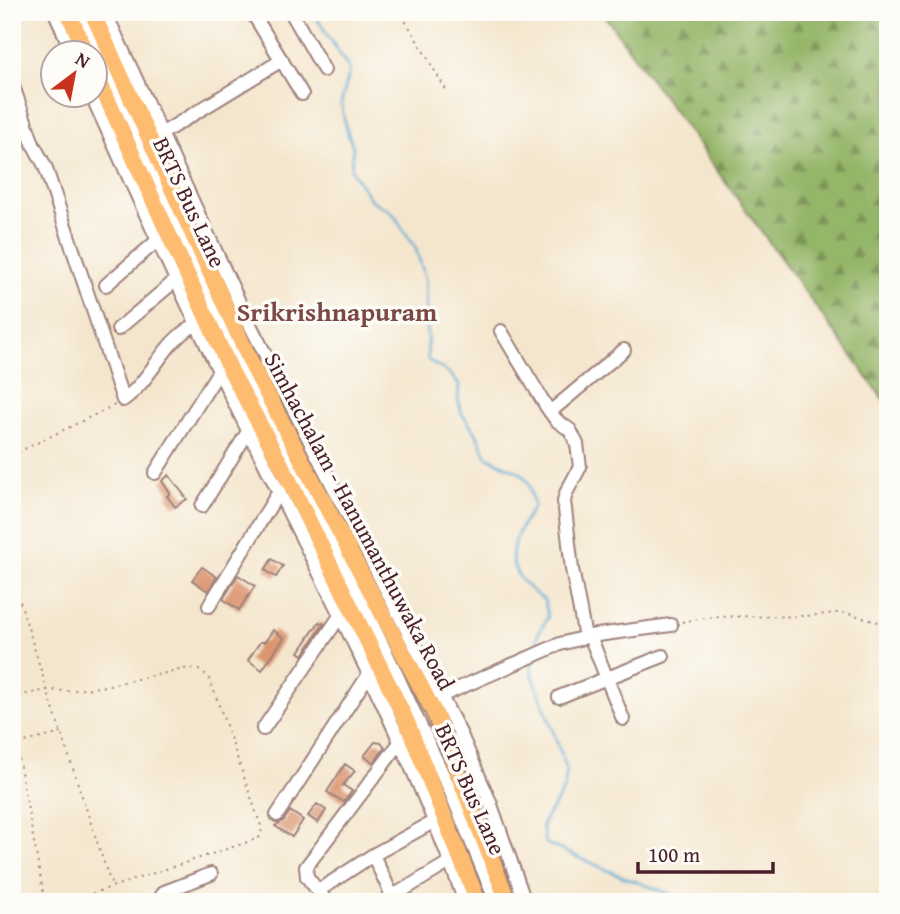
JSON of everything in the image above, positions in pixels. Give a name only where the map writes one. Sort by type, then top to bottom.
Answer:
[{"type":"main road","points":[[68,12],[80,38]]},
{"type":"main road","name":"Simhachalam - Hanumanthuwaka Road","points":[[92,12],[252,365],[435,714],[508,902]]},
{"type":"main road","name":"Simhachalam - Hanumanthuwaka Road","points":[[108,101],[231,371],[285,472],[406,720],[478,902]]},
{"type":"street","points":[[55,12],[66,38]]},
{"type":"street","name":"BRTS Bus Lane","points":[[81,12],[237,356],[389,658],[450,790],[496,902]]},
{"type":"street","points":[[105,12],[246,317],[441,696],[490,802],[525,902]]},
{"type":"street","points":[[252,12],[302,94]]},
{"type":"street","points":[[291,12],[324,70]]},
{"type":"street","points":[[160,134],[282,60]]},
{"type":"street","points":[[12,83],[29,135],[45,166],[123,400],[146,379],[181,333],[196,325]]},
{"type":"street","points":[[97,108],[196,325],[280,490],[401,741],[465,902]]},
{"type":"street","points":[[106,285],[158,240]]},
{"type":"street","points":[[118,329],[176,280]]},
{"type":"street","points":[[501,331],[550,412],[573,433],[579,450],[580,467],[564,501],[572,569],[587,637],[623,719]]},
{"type":"street","points":[[550,412],[624,350]]},
{"type":"street","points":[[155,473],[219,371]]},
{"type":"street","points":[[202,506],[249,430]]},
{"type":"street","points":[[209,606],[280,490]]},
{"type":"street","points":[[263,729],[340,616]]},
{"type":"street","points":[[441,696],[540,651],[587,637],[671,625]]},
{"type":"street","points":[[559,696],[663,656]]},
{"type":"street","points":[[276,815],[369,674]]},
{"type":"street","points":[[327,902],[307,877],[306,867],[401,741]]},
{"type":"street","points":[[318,891],[373,855],[435,821]]},
{"type":"street","points":[[373,855],[390,900],[450,862]]},
{"type":"street","points":[[158,902],[164,892],[211,874]]},
{"type":"path","points":[[395,12],[407,23],[446,90]]},
{"type":"path","points":[[12,455],[123,400]]},
{"type":"path","points":[[12,575],[113,888]]},
{"type":"path","points":[[671,625],[725,616],[841,613],[876,622],[888,621]]},
{"type":"path","points":[[12,697],[47,690],[78,691],[189,668],[201,670],[210,678],[262,829],[258,838],[66,902]]},
{"type":"path","points":[[45,902],[14,745],[62,733]]},
{"type":"green space","points":[[602,12],[888,12],[888,406]]},
{"type":"building","points":[[169,475],[187,499],[175,507],[167,496],[170,493],[162,481]]},
{"type":"building","points":[[272,559],[283,566],[276,577],[265,570]]},
{"type":"building","points":[[202,567],[217,577],[208,591],[192,580]]},
{"type":"building","points":[[238,575],[255,586],[239,610],[223,599]]},
{"type":"building","points":[[319,622],[324,624],[303,655],[299,652]]},
{"type":"building","points":[[273,630],[284,638],[262,670],[248,660],[260,642],[265,642]]},
{"type":"building","points":[[375,742],[385,747],[374,763],[364,756]]},
{"type":"building","points":[[345,764],[355,771],[343,785],[352,791],[344,802],[327,792]]},
{"type":"building","points":[[317,804],[326,810],[318,823],[308,816]]},
{"type":"building","points":[[290,811],[303,820],[292,837],[275,826],[284,820]]},
{"type":"waterway","points":[[313,12],[350,70],[341,103],[353,147],[351,170],[371,200],[392,212],[416,249],[425,278],[428,360],[450,374],[459,385],[458,400],[462,414],[476,433],[487,457],[521,473],[529,484],[534,506],[518,534],[512,557],[520,578],[544,600],[548,617],[538,634],[535,650]]},
{"type":"waterway","points":[[533,660],[531,670],[567,770],[564,789],[542,825],[545,843],[670,894],[682,902]]},
{"type":"district","name":"Srikrishnapuram","points":[[337,311]]}]
